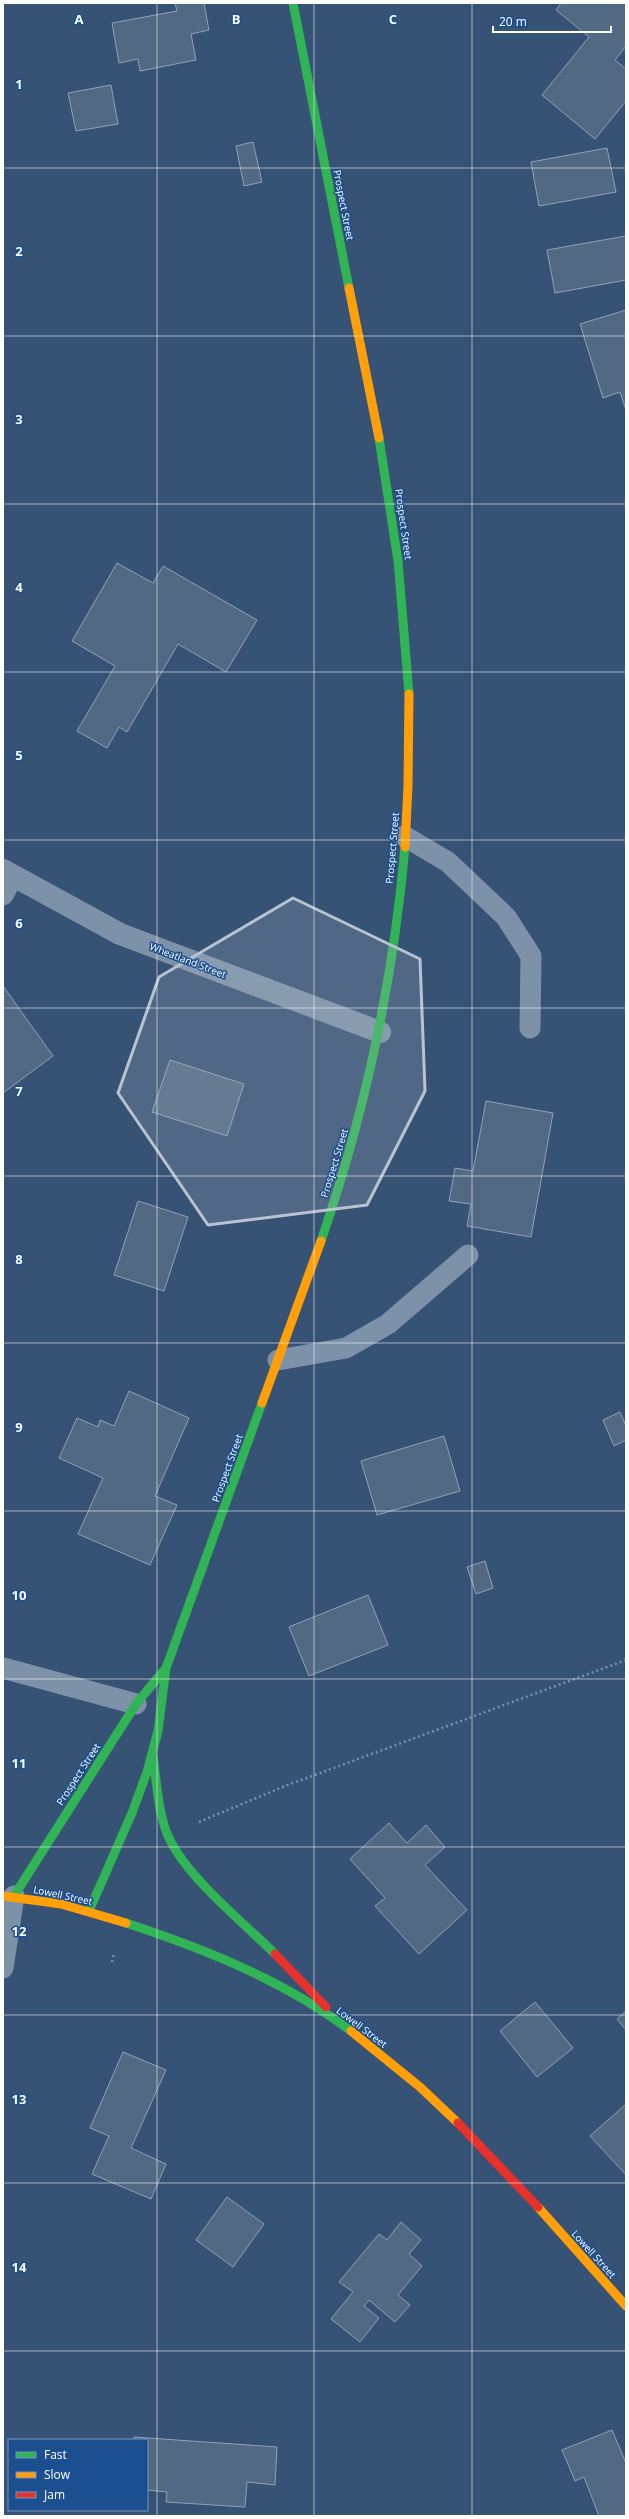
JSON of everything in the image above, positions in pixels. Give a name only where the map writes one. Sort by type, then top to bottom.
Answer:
[{"type":"street","name":"Prospect Street","points":[[88,1912],[134,1804],[153,1753],[161,1710],[166,1668],[321,1243],[358,1125],[380,1032],[397,921],[404,836],[409,724],[406,638],[398,557],[384,464],[293,3]]},
{"type":"street","name":"Wheatland Street","points":[[8,873],[120,934],[380,1032]]},
{"type":"street","name":"Prospect Street","points":[[8,1896],[136,1704],[166,1668]]},
{"type":"street","points":[[153,1753],[160,1803],[170,1840],[193,1874],[296,1975],[341,2024]]},
{"type":"street","name":"Lowell Street","points":[[8,1896],[88,1912],[124,1921],[206,1951],[247,1969],[341,2024],[406,2075],[465,2129],[626,2306]]},
{"type":"lane","points":[[404,836],[448,862],[506,917],[531,956],[530,1028]]},
{"type":"lane","points":[[3,895],[8,873]]},
{"type":"lane","points":[[278,1360],[346,1348],[388,1324],[468,1255]]},
{"type":"lane","points":[[3,1668],[136,1704]]},
{"type":"lane","points":[[3,1968],[8,1896]]},
{"type":"path","points":[[195,1824],[285,1786],[626,1660]]},
{"type":"highlighted area","points":[[293,898],[420,959],[425,1091],[367,1205],[208,1225],[118,1093],[159,977]]},
{"type":"building","points":[[175,3],[204,3],[209,30],[191,34],[196,60],[140,71],[138,59],[119,63],[112,23],[177,11]]},
{"type":"building","points":[[561,3],[626,3],[626,46],[615,60],[626,69],[626,101],[595,139],[542,95],[589,37],[556,10]]},
{"type":"building","points":[[111,85],[118,124],[76,131],[68,93]]},
{"type":"building","points":[[253,142],[262,182],[244,186],[236,146]]},
{"type":"building","points":[[607,148],[616,192],[539,206],[531,162]]},
{"type":"building","points":[[626,236],[626,280],[555,293],[547,250]]},
{"type":"building","points":[[626,310],[626,410],[620,392],[603,398],[580,324]]},
{"type":"building","points":[[117,563],[153,583],[163,566],[257,620],[226,672],[178,644],[127,732],[119,727],[107,748],[77,731],[115,666],[72,641]]},
{"type":"building","points":[[3,986],[53,1056],[3,1093]]},
{"type":"building","points":[[170,1060],[244,1084],[227,1136],[152,1112]]},
{"type":"building","points":[[486,1101],[553,1113],[531,1237],[467,1226],[471,1204],[449,1201],[455,1168],[473,1171]]},
{"type":"building","points":[[138,1201],[188,1217],[164,1291],[114,1275]]},
{"type":"building","points":[[129,1391],[189,1418],[155,1496],[177,1505],[150,1565],[78,1534],[103,1478],[59,1458],[77,1418],[98,1427],[100,1420],[114,1426]]},
{"type":"building","points":[[620,1412],[626,1426],[626,1440],[614,1446],[603,1420]]},
{"type":"building","points":[[444,1436],[460,1491],[377,1515],[361,1461]]},
{"type":"building","points":[[485,1561],[493,1588],[476,1594],[467,1567]]},
{"type":"building","points":[[368,1595],[388,1645],[309,1676],[289,1627]]},
{"type":"building","points":[[389,1823],[407,1843],[426,1825],[445,1847],[425,1865],[467,1910],[419,1954],[375,1906],[385,1898],[350,1859]]},
{"type":"building","points":[[535,2002],[573,2048],[537,2077],[500,2031]]},
{"type":"building","points":[[626,2011],[626,2030],[617,2019]]},
{"type":"building","points":[[123,2052],[166,2070],[131,2148],[166,2164],[151,2199],[92,2174],[109,2136],[90,2128]]},
{"type":"building","points":[[626,2104],[626,2175],[590,2136]]},
{"type":"building","points":[[227,2197],[264,2224],[233,2267],[196,2240]]},
{"type":"building","points":[[401,2222],[421,2240],[409,2254],[422,2266],[398,2295],[410,2305],[395,2322],[369,2300],[364,2306],[379,2318],[360,2342],[331,2319],[353,2292],[339,2282],[379,2234],[387,2240]]},
{"type":"building","points":[[612,2430],[626,2463],[626,2516],[599,2516],[584,2477],[575,2481],[562,2450]]},
{"type":"building","points":[[134,2437],[277,2447],[275,2485],[247,2482],[245,2507],[166,2502],[167,2492],[148,2490],[148,2439],[134,2439]]},
{"type":"traffic: fast","points":[[293,3],[349,288]]},
{"type":"traffic: fast","points":[[379,438],[398,561],[409,694]]},
{"type":"traffic: fast","points":[[321,1241],[351,1145],[375,1047],[393,948],[405,847]]},
{"type":"traffic: fast","points":[[89,1911],[132,1813],[147,1772],[158,1731],[166,1668],[262,1403]]},
{"type":"traffic: fast","points":[[14,1896],[136,1704],[166,1668]]},
{"type":"traffic: fast","points":[[153,1757],[158,1800],[163,1821],[170,1840],[179,1855],[190,1870],[218,1900],[275,1954]]},
{"type":"traffic: fast","points":[[126,1923],[215,1955],[243,1968],[299,1997],[326,2013],[351,2031]]},
{"type":"traffic: slow","points":[[349,288],[379,438]]},
{"type":"traffic: slow","points":[[405,847],[408,786],[409,694]]},
{"type":"traffic: slow","points":[[262,1403],[321,1241]]},
{"type":"traffic: slow","points":[[3,1896],[61,1904],[126,1923]]},
{"type":"traffic: slow","points":[[351,2031],[420,2087],[458,2123]]},
{"type":"traffic: slow","points":[[538,2207],[626,2306]]},
{"type":"traffic: jam","points":[[275,1954],[326,2007]]},
{"type":"traffic: jam","points":[[458,2123],[538,2207]]}]
